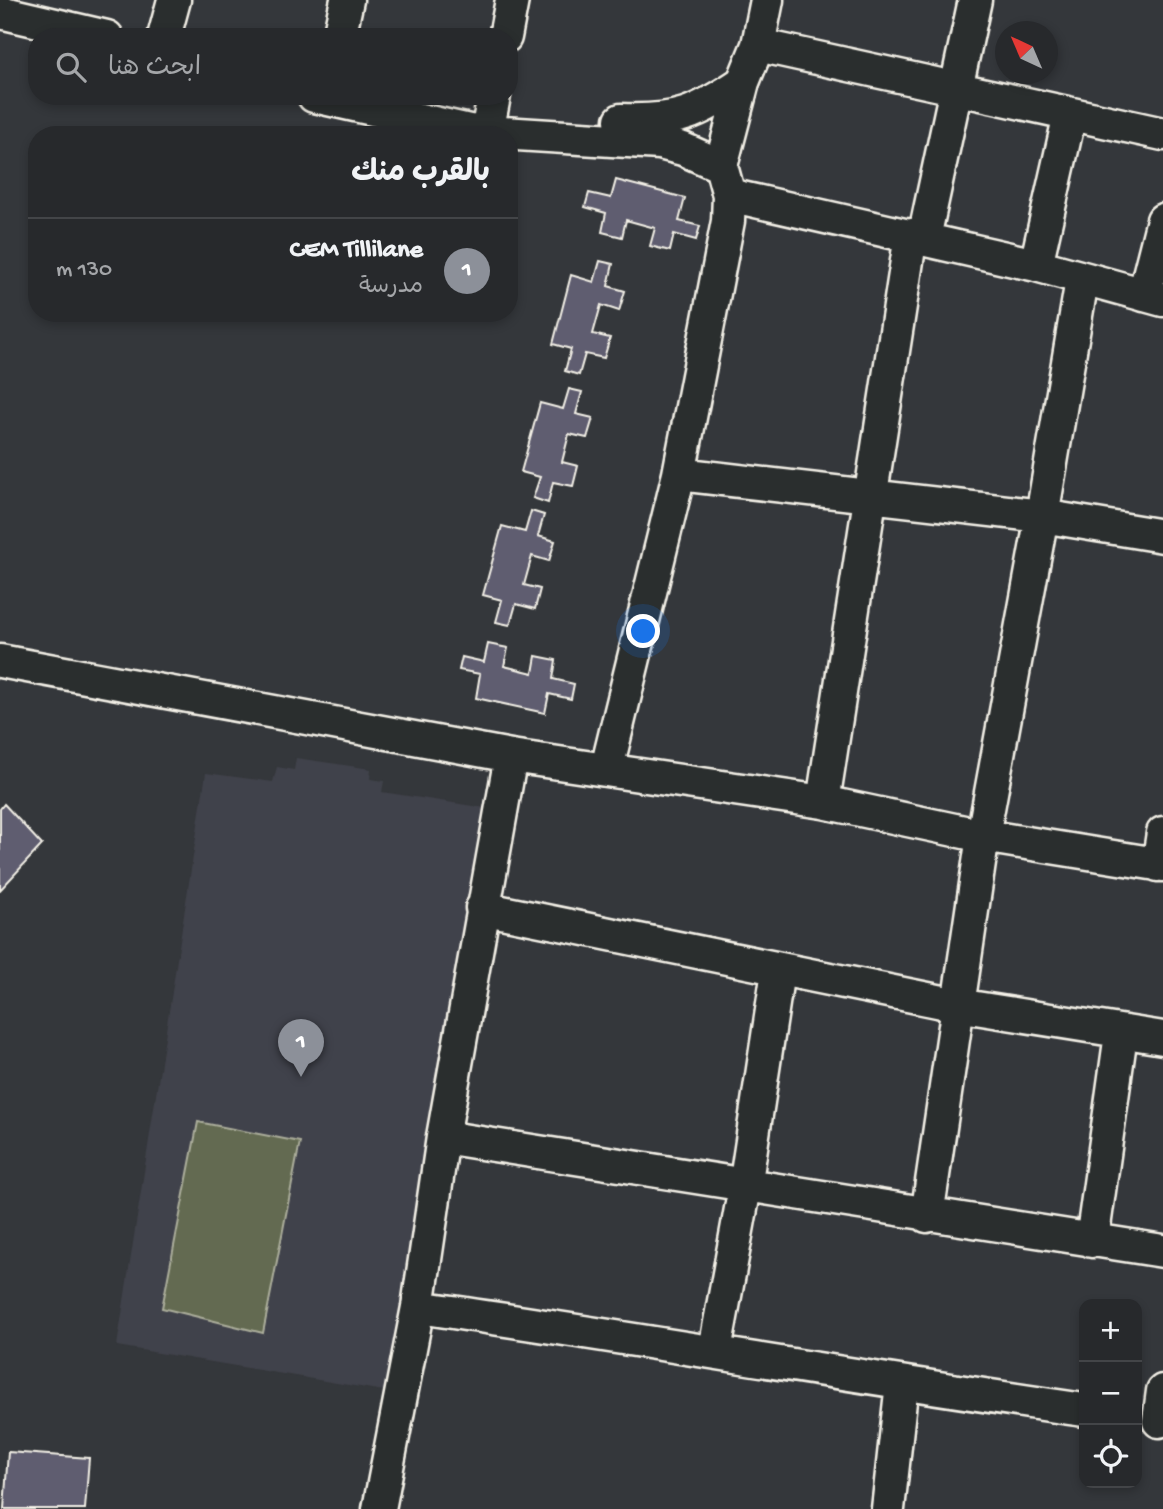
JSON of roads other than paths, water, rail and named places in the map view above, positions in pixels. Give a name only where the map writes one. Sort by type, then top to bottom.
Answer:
[{"type":"street","points":[[166,28],[174,0]]},
{"type":"street","points":[[341,28],[347,0]]},
{"type":"street","points":[[507,28],[512,0]]},
{"type":"street","points":[[607,768],[679,474],[728,222],[725,181],[743,82],[758,45],[767,0]]},
{"type":"street","points":[[822,802],[869,496],[918,237],[975,0]]},
{"type":"street","points":[[0,12],[68,28]]},
{"type":"street","points":[[0,31],[28,36]]},
{"type":"street","points":[[758,45],[1163,134]]},
{"type":"street","points":[[418,105],[469,116],[492,106],[663,121],[714,102],[743,82]]},
{"type":"street","points":[[354,105],[448,126]]},
{"type":"street","points":[[1035,265],[1070,114]]},
{"type":"street","points":[[518,134],[660,143],[683,149],[725,181],[918,237],[1035,265],[1154,298],[1163,220]]},
{"type":"street","points":[[927,1216],[983,836],[1082,280]]},
{"type":"street","points":[[679,474],[1042,516],[1163,536]]},
{"type":"street","points":[[0,661],[511,756],[607,768],[822,802],[983,836],[1161,865],[1163,834]]},
{"type":"street","points":[[379,1509],[418,1307],[443,1138],[511,756]]},
{"type":"street","points":[[482,908],[778,971],[1121,1034],[1163,1038]]},
{"type":"street","points":[[715,1350],[745,1187],[778,971]]},
{"type":"street","points":[[1092,1241],[1121,1034]]},
{"type":"street","points":[[443,1138],[1163,1251]]},
{"type":"street","points":[[418,1307],[715,1350],[902,1384],[1079,1409]]},
{"type":"street","points":[[888,1509],[902,1384]]},
{"type":"place","name":"CEM Tillilane","points":[[301,1077]]}]
